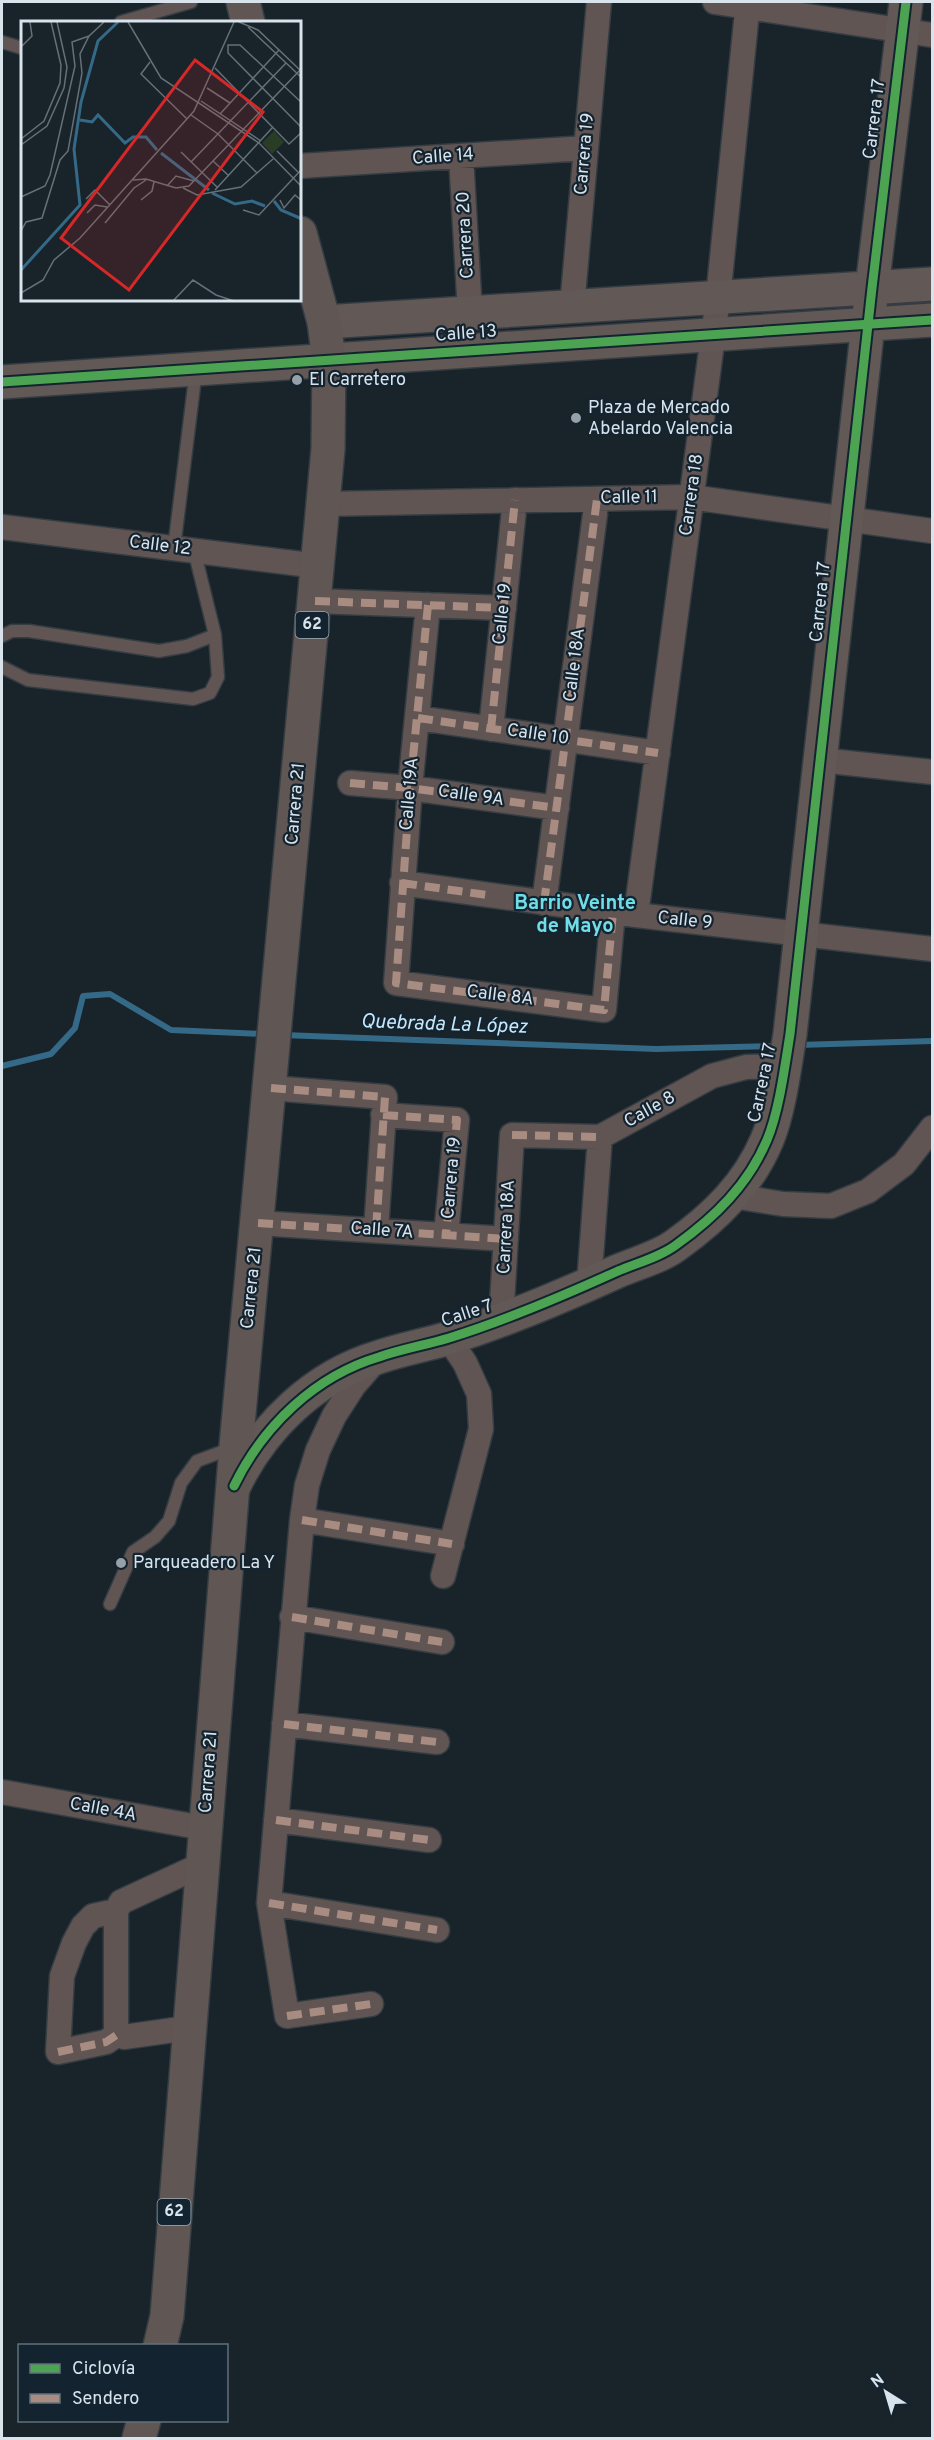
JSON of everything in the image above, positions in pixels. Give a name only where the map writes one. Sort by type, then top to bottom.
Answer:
[{"type":"main road","points":[[243,2],[248,21]]},
{"type":"main road","name":"Carrera 21","points":[[160,2344],[167,2316],[188,2028],[236,1446],[271,1088],[328,449],[329,360],[324,322],[302,240]]},
{"type":"main road","points":[[139,2439],[144,2422]]},
{"type":"street","name":"Carrera 19","points":[[572,307],[599,2]]},
{"type":"street","points":[[715,2],[914,22]]},
{"type":"street","name":"Carrera 18","points":[[604,1010],[658,753],[718,298],[748,4]]},
{"type":"street","name":"Carrera 17","points":[[733,1196],[752,1169],[768,1139],[787,1052],[872,288],[914,22]]},
{"type":"street","name":"Calle 14","points":[[302,166],[586,148]]},
{"type":"street","name":"Carrera 20","points":[[461,156],[470,313]]},
{"type":"street","name":"Calle 13","points":[[324,322],[933,284]]},
{"type":"street","name":"Calle 13","points":[[2,382],[933,320]]},
{"type":"street","name":"Calle 11","points":[[323,504],[691,497],[933,531]]},
{"type":"street","name":"Calle 18A","points":[[544,903],[597,499]]},
{"type":"street","name":"Calle 19","points":[[491,729],[515,500]]},
{"type":"street","name":"Calle 12","points":[[2,527],[318,566]]},
{"type":"street","points":[[315,601],[504,608]]},
{"type":"street","name":"Calle 19A","points":[[396,983],[410,788],[428,605]]},
{"type":"street","name":"Calle 10","points":[[418,718],[658,753]]},
{"type":"street","points":[[820,760],[933,772]]},
{"type":"street","name":"Calle 9A","points":[[350,783],[410,788],[557,808]]},
{"type":"street","name":"Calle 9","points":[[402,883],[625,914],[933,949]]},
{"type":"street","name":"Calle 8A","points":[[396,983],[604,1010]]},
{"type":"street","name":"Calle 8","points":[[512,1135],[600,1137],[712,1076],[787,1052]]},
{"type":"street","points":[[271,1088],[384,1106],[376,1230]]},
{"type":"street","name":"Carrera 19","points":[[384,1106],[457,1120],[446,1235]]},
{"type":"street","points":[[733,1196],[783,1204],[831,1206],[868,1191],[904,1164],[933,1128]]},
{"type":"street","name":"Carrera 18A","points":[[501,1320],[512,1135]]},
{"type":"street","points":[[589,1284],[600,1137]]},
{"type":"street","name":"Calle 7","points":[[234,1486],[265,1435],[291,1407],[322,1383],[356,1365],[378,1357],[448,1338],[501,1320],[674,1247],[720,1210],[733,1196]]},
{"type":"street","name":"Calle 7A","points":[[258,1223],[506,1239]]},
{"type":"street","points":[[443,1576],[481,1429],[478,1394],[465,1363],[448,1338]]},
{"type":"street","points":[[371,2004],[286,2016],[269,1903],[292,1617],[308,1485],[322,1441],[334,1416],[354,1385],[378,1357]]},
{"type":"street","points":[[302,1520],[452,1544]]},
{"type":"street","points":[[292,1617],[442,1642]]},
{"type":"street","points":[[284,1724],[436,1742]]},
{"type":"street","name":"Calle 4A","points":[[2,1792],[204,1828]]},
{"type":"street","points":[[276,1820],[429,1840]]},
{"type":"street","points":[[188,2028],[124,2037],[118,2034],[116,2029],[116,1911],[121,1902],[201,1866]]},
{"type":"street","points":[[269,1903],[437,1930]]},
{"type":"street","points":[[116,1911],[93,1916],[83,1926],[74,1943],[62,1976],[58,2052],[106,2042],[118,2034]]},
{"type":"lane","points":[[126,21],[192,2]]},
{"type":"lane","points":[[2,42],[21,48]]},
{"type":"lane","points":[[2,667],[28,680],[193,699],[210,693],[218,677],[214,635],[184,549],[196,369]]},
{"type":"lane","points":[[2,636],[12,631],[29,631],[159,651],[187,646],[214,635]]},
{"type":"lane","points":[[110,1604],[133,1552],[155,1537],[169,1521],[181,1484],[197,1461],[236,1446]]},
{"type":"waterway","name":"Quebrada La López","points":[[2,1066],[51,1054],[75,1028],[83,996],[110,994],[171,1030],[263,1034]]},
{"type":"waterway","name":"Quebrada La López","points":[[283,1035],[656,1049],[779,1046]]},
{"type":"waterway","name":"Quebrada La López","points":[[798,1045],[932,1041]]},
{"type":"marked path","points":[[544,903],[597,499]]},
{"type":"marked path","points":[[491,729],[515,500]]},
{"type":"marked path","points":[[315,601],[504,608]]},
{"type":"marked path","points":[[428,605],[410,788],[396,983],[604,1010],[613,912]]},
{"type":"marked path","points":[[418,718],[658,753]]},
{"type":"marked path","points":[[350,783],[410,788],[557,808]]},
{"type":"marked path","points":[[402,883],[487,895]]},
{"type":"marked path","points":[[271,1088],[385,1097],[376,1230]]},
{"type":"marked path","points":[[383,1115],[457,1120],[446,1235]]},
{"type":"marked path","points":[[512,1135],[600,1137]]},
{"type":"marked path","points":[[258,1223],[506,1239]]},
{"type":"marked path","points":[[302,1520],[452,1544]]},
{"type":"marked path","points":[[292,1617],[442,1642]]},
{"type":"marked path","points":[[284,1724],[437,1742]]},
{"type":"marked path","points":[[276,1820],[429,1840]]},
{"type":"marked path","points":[[269,1903],[437,1930]]},
{"type":"marked path","points":[[287,2016],[371,2004]]},
{"type":"marked path","points":[[58,2052],[106,2042],[118,2034]]},
{"type":"cycle path","points":[[234,1486],[260,1443],[276,1424],[293,1406],[333,1377],[379,1357],[471,1331],[556,1298],[670,1249],[704,1223],[729,1199],[750,1171],[767,1140],[778,1102],[790,1034],[872,288],[906,2]]},
{"type":"cycle path","points":[[2,382],[932,320]]},
{"type":"place","name":"El Carretero","points":[[297,380]]},
{"type":"place","name":"Plaza de Mercado Abelardo Valencia","points":[[576,418]]},
{"type":"place","name":"Parqueadero La Y","points":[[121,1563]]},
{"type":"district","name":"Barrio Veinte de Mayo","points":[[575,916]]}]
